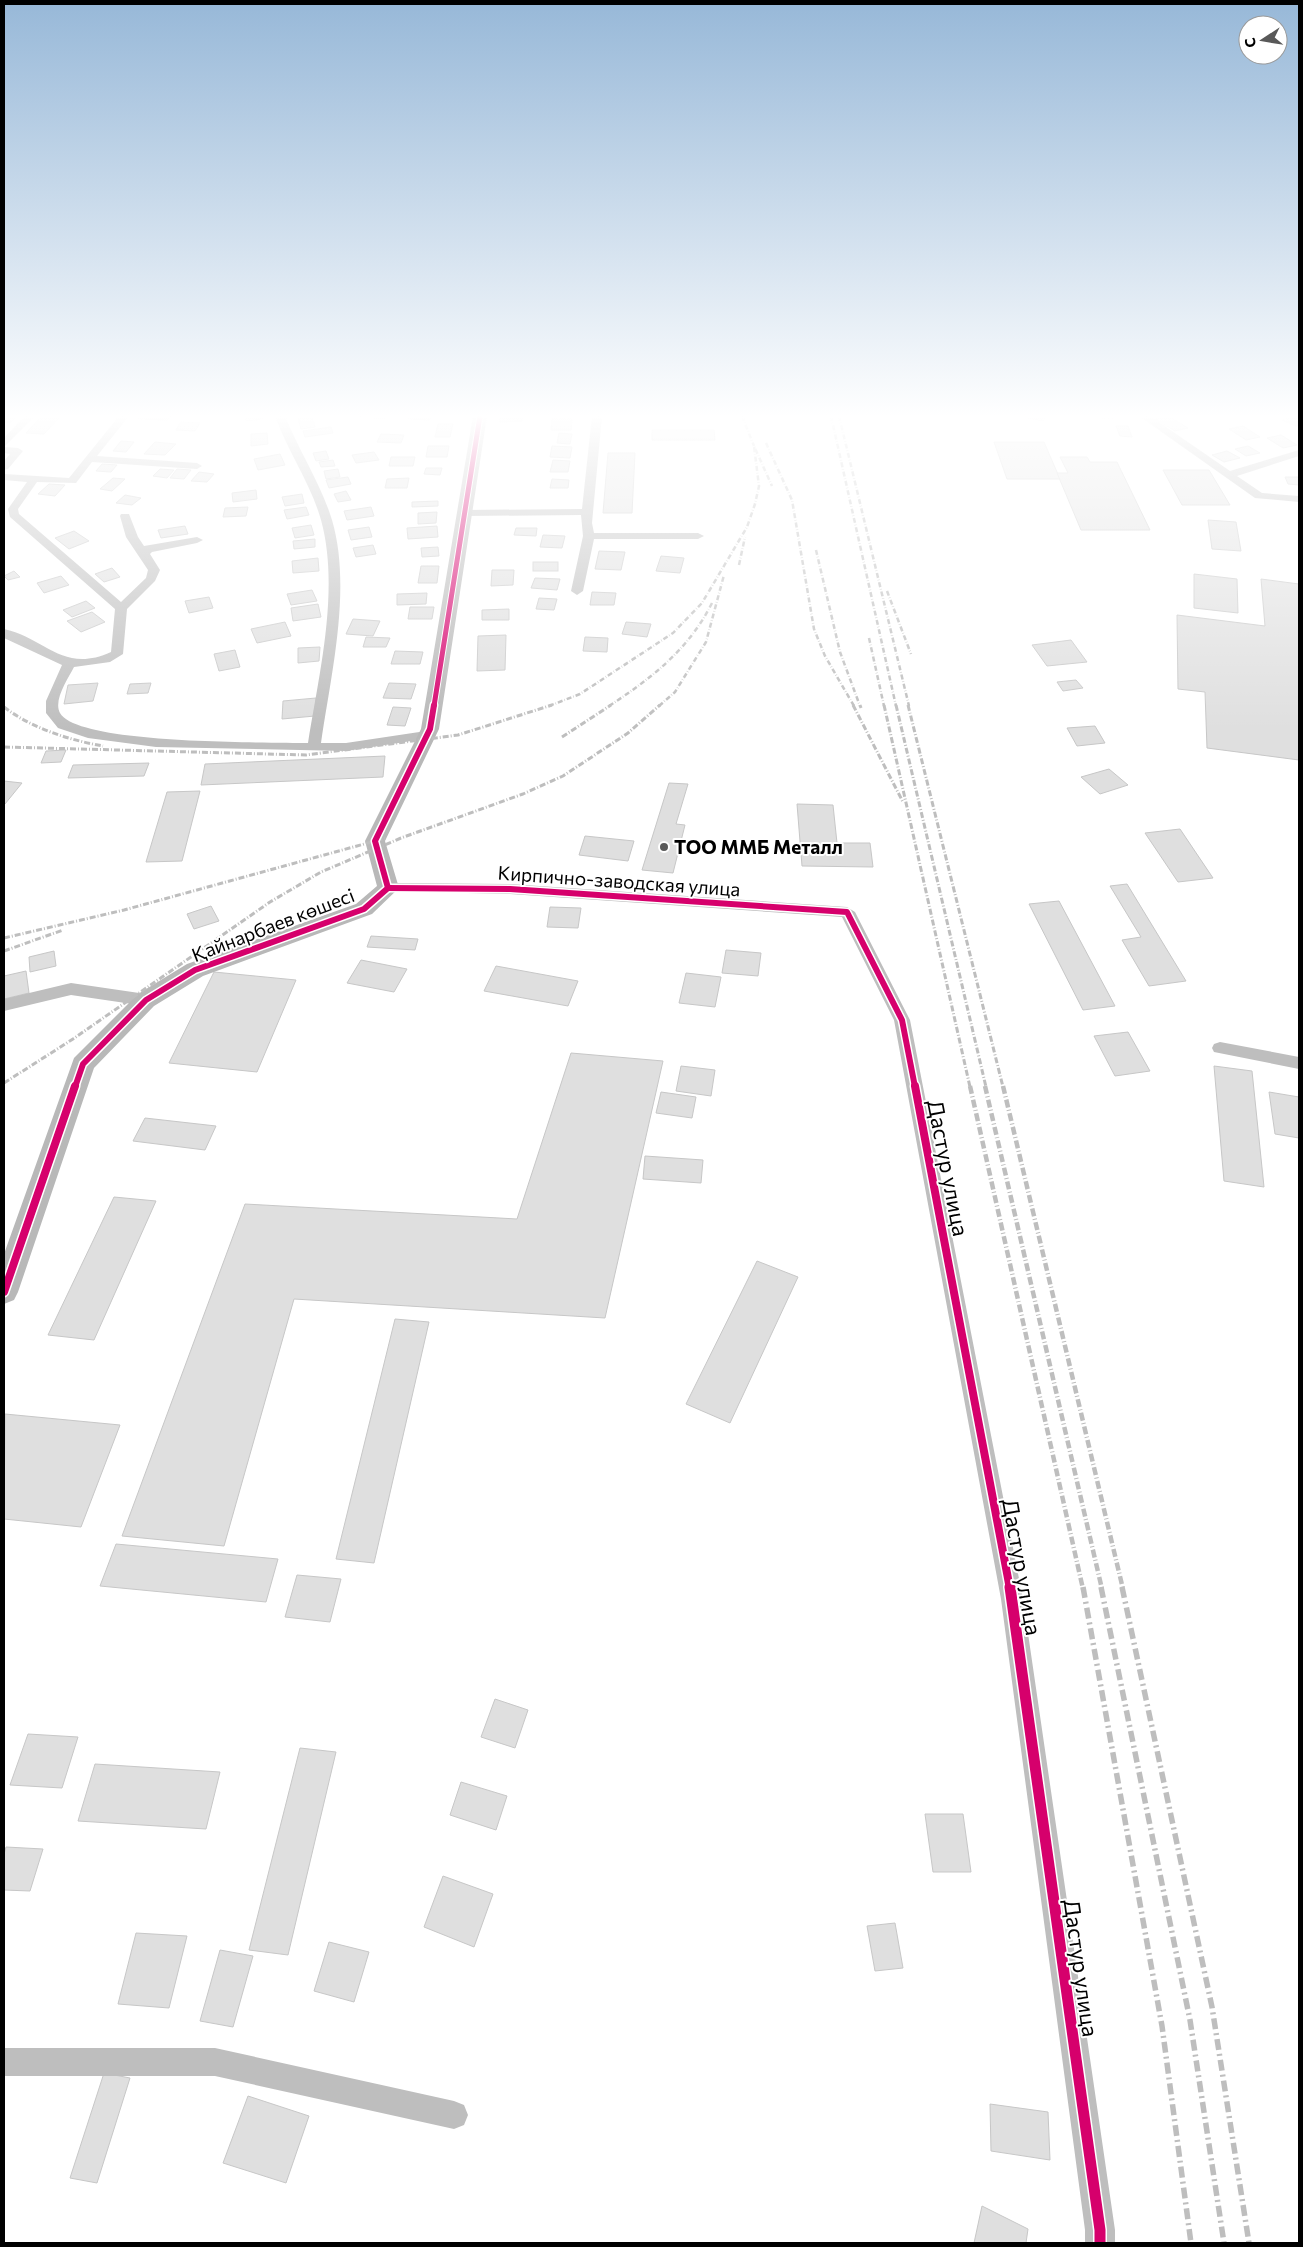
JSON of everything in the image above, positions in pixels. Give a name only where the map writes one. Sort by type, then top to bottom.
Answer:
[{"type":"street","points":[[20,521],[121,608]]},
{"type":"street","points":[[4,632],[69,664],[106,659],[117,654],[121,608],[151,579],[154,570],[132,537],[127,521]]},
{"type":"street","points":[[314,747],[330,626],[333,587],[330,534],[326,521]]},
{"type":"street","points":[[388,888],[375,841],[428,732],[464,521]]},
{"type":"street","points":[[577,591],[589,536],[586,521]]},
{"type":"street","points":[[589,536],[698,536]]},
{"type":"street","points":[[144,554],[148,549],[197,540]]},
{"type":"street","points":[[69,664],[52,701],[53,713],[63,725],[88,734],[156,743],[346,747],[428,732]]},
{"type":"street","name":"Кирпично-заводская улица","points":[[388,888],[510,890],[847,912]]},
{"type":"street","name":"Қайнарбаев көшесі","points":[[4,1292],[83,1064],[146,1000],[196,970],[364,909],[388,888]]},
{"type":"street","name":"Дастур улица","points":[[847,912],[902,1020],[1012,1599],[1096,2201],[1100,2243]]},
{"type":"street","points":[[4,1005],[70,989],[146,1000]]},
{"type":"street","points":[[1220,1048],[1299,1063]]},
{"type":"street","points":[[4,2062],[215,2062],[454,2115]]},
{"type":"building","points":[[418,521],[436,521],[436,523],[418,524]]},
{"type":"building","points":[[1077,521],[1146,521],[1150,530],[1081,530]]},
{"type":"building","points":[[1208,521],[1236,522],[1241,551],[1212,549]]},
{"type":"building","points":[[311,525],[314,535],[295,538],[292,528]]},
{"type":"building","points":[[185,526],[188,534],[161,538],[158,530]]},
{"type":"building","points":[[437,526],[438,537],[408,539],[407,528]]},
{"type":"building","points":[[369,527],[372,537],[351,540],[348,530]]},
{"type":"building","points":[[516,528],[537,528],[536,536],[514,535]]},
{"type":"building","points":[[74,531],[89,541],[69,549],[55,538]]},
{"type":"building","points":[[543,535],[565,536],[562,548],[540,547]]},
{"type":"building","points":[[315,539],[315,547],[294,549],[293,541]]},
{"type":"building","points":[[373,545],[376,554],[356,557],[353,548]]},
{"type":"building","points":[[438,547],[439,556],[422,557],[421,548]]},
{"type":"building","points":[[599,551],[625,552],[621,570],[595,569]]},
{"type":"building","points":[[661,556],[684,558],[680,573],[656,571]]},
{"type":"building","points":[[318,558],[319,571],[293,573],[292,561]]},
{"type":"building","points":[[533,562],[558,562],[558,571],[533,571]]},
{"type":"building","points":[[421,566],[439,566],[437,583],[418,583]]},
{"type":"building","points":[[112,568],[120,577],[104,582],[95,574]]},
{"type":"building","points":[[492,570],[514,570],[513,585],[491,586]]},
{"type":"building","points":[[14,571],[20,577],[8,580],[4,576]]},
{"type":"building","points":[[1194,574],[1237,579],[1238,613],[1194,608]]},
{"type":"building","points":[[61,576],[69,585],[44,593],[37,583]]},
{"type":"building","points":[[535,578],[560,579],[557,590],[531,588]]},
{"type":"building","points":[[1261,579],[1299,584],[1299,760],[1207,748],[1205,692],[1178,689],[1177,615],[1265,626]]},
{"type":"building","points":[[312,590],[317,601],[291,605],[287,594]]},
{"type":"building","points":[[592,592],[616,593],[614,605],[590,605]]},
{"type":"building","points":[[427,593],[426,604],[397,605],[397,594]]},
{"type":"building","points":[[209,597],[213,608],[189,613],[185,601]]},
{"type":"building","points":[[539,598],[557,599],[554,610],[536,609]]},
{"type":"building","points":[[86,601],[95,608],[72,617],[63,610]]},
{"type":"building","points":[[318,604],[321,617],[293,621],[291,608]]},
{"type":"building","points":[[410,607],[434,607],[432,619],[408,619]]},
{"type":"building","points":[[509,609],[509,620],[482,620],[482,610]]},
{"type":"building","points":[[92,612],[105,622],[81,632],[67,621]]},
{"type":"building","points":[[353,619],[380,621],[373,636],[346,634]]},
{"type":"building","points":[[285,622],[291,636],[257,643],[251,629]]},
{"type":"building","points":[[626,622],[651,624],[647,637],[622,634]]},
{"type":"building","points":[[506,635],[505,670],[477,671],[478,636]]},
{"type":"building","points":[[366,637],[390,638],[386,647],[363,647]]},
{"type":"building","points":[[585,637],[608,638],[607,652],[583,651]]},
{"type":"building","points":[[1071,640],[1087,662],[1047,666],[1032,645]]},
{"type":"building","points":[[320,647],[319,661],[298,663],[298,648]]},
{"type":"building","points":[[235,650],[240,667],[219,671],[214,654]]},
{"type":"building","points":[[395,651],[423,652],[420,664],[391,664]]},
{"type":"building","points":[[1076,680],[1083,688],[1063,691],[1057,682]]},
{"type":"building","points":[[98,683],[93,701],[64,704],[68,685]]},
{"type":"building","points":[[151,683],[148,693],[127,694],[130,684]]},
{"type":"building","points":[[389,683],[416,684],[411,699],[383,698]]},
{"type":"building","points":[[316,698],[315,716],[282,719],[283,701]]},
{"type":"building","points":[[393,707],[411,708],[405,726],[387,725]]},
{"type":"building","points":[[1095,726],[1105,743],[1077,746],[1067,728]]},
{"type":"building","points":[[66,750],[61,762],[41,763],[46,751]]},
{"type":"building","points":[[385,756],[383,777],[201,785],[205,764]]},
{"type":"building","points":[[149,763],[144,776],[68,778],[73,765]]},
{"type":"building","points":[[1109,769],[1128,785],[1100,794],[1081,777]]},
{"type":"building","points":[[4,781],[22,783],[5,804],[4,804]]},
{"type":"building","name":"ТОО ММБ Металл","points":[[669,783],[688,784],[676,824],[685,825],[673,873],[642,870]]},
{"type":"building","points":[[200,791],[182,861],[146,862],[167,792]]},
{"type":"building","points":[[797,804],[833,805],[837,843],[870,843],[873,867],[802,866]]},
{"type":"building","points":[[1180,829],[1213,878],[1178,882],[1145,833]]},
{"type":"building","points":[[585,836],[634,841],[628,861],[579,855]]},
{"type":"building","points":[[1127,884],[1186,981],[1149,986],[1122,940],[1141,937],[1110,886]]},
{"type":"building","points":[[1059,901],[1115,1006],[1083,1010],[1029,904]]},
{"type":"building","points":[[211,906],[219,921],[194,929],[187,914]]},
{"type":"building","points":[[550,907],[581,908],[578,928],[547,927]]},
{"type":"building","points":[[371,936],[418,939],[415,950],[367,947]]},
{"type":"building","points":[[726,950],[761,953],[758,976],[722,973]]},
{"type":"building","points":[[54,951],[56,966],[30,972],[29,957]]},
{"type":"building","points":[[361,960],[407,969],[394,992],[347,983]]},
{"type":"building","points":[[496,966],[578,981],[568,1006],[484,991]]},
{"type":"building","points":[[26,971],[29,993],[4,999],[4,976]]},
{"type":"building","points":[[214,972],[296,980],[257,1072],[169,1063]]},
{"type":"building","points":[[686,973],[721,977],[715,1007],[679,1003]]},
{"type":"building","points":[[1128,1032],[1150,1071],[1115,1076],[1094,1036]]},
{"type":"building","points":[[571,1053],[663,1061],[605,1318],[294,1299],[224,1546],[122,1536],[245,1204],[517,1219]]},
{"type":"building","points":[[681,1066],[715,1070],[711,1096],[676,1091]]},
{"type":"building","points":[[1214,1066],[1252,1071],[1264,1187],[1224,1181]]},
{"type":"building","points":[[661,1092],[696,1097],[692,1118],[656,1113]]},
{"type":"building","points":[[1269,1092],[1299,1097],[1299,1138],[1275,1134]]},
{"type":"building","points":[[145,1118],[216,1126],[205,1150],[133,1141]]},
{"type":"building","points":[[645,1156],[703,1160],[701,1183],[643,1179]]},
{"type":"building","points":[[114,1197],[156,1201],[94,1340],[48,1335]]},
{"type":"building","points":[[757,1261],[798,1277],[730,1423],[686,1404]]},
{"type":"building","points":[[395,1319],[429,1322],[374,1563],[336,1559]]},
{"type":"building","points":[[5,1414],[120,1425],[81,1527],[4,1519]]},
{"type":"building","points":[[116,1544],[278,1559],[266,1602],[100,1586]]},
{"type":"building","points":[[297,1575],[341,1579],[330,1622],[285,1617]]},
{"type":"building","points":[[495,1699],[528,1710],[515,1748],[481,1737]]},
{"type":"building","points":[[28,1734],[78,1737],[62,1788],[10,1785]]},
{"type":"building","points":[[300,1748],[336,1752],[288,1955],[249,1950]]},
{"type":"building","points":[[95,1764],[220,1772],[206,1829],[78,1821]]},
{"type":"building","points":[[461,1782],[507,1796],[496,1830],[450,1815]]},
{"type":"building","points":[[925,1814],[963,1814],[971,1872],[933,1872]]},
{"type":"building","points":[[6,1847],[43,1849],[30,1891],[4,1890],[4,1854]]},
{"type":"building","points":[[443,1876],[493,1894],[474,1947],[424,1927]]},
{"type":"building","points":[[895,1923],[903,1968],[875,1971],[867,1926]]},
{"type":"building","points":[[136,1933],[187,1936],[169,2008],[118,2004]]},
{"type":"building","points":[[329,1942],[369,1952],[354,2002],[314,1991]]},
{"type":"building","points":[[220,1950],[253,1956],[233,2027],[200,2021]]},
{"type":"building","points":[[104,2073],[130,2078],[97,2183],[70,2178]]},
{"type":"building","points":[[248,2096],[309,2116],[286,2183],[223,2163]]},
{"type":"building","points":[[990,2104],[1048,2112],[1050,2160],[991,2151]]},
{"type":"building","points":[[982,2206],[1028,2229],[1026,2243],[974,2243]]},
{"type":"railway","points":[[550,706],[580,694],[673,633],[702,603],[749,521]]},
{"type":"railway","points":[[796,521],[814,629],[825,656],[854,706]]},
{"type":"railway","points":[[855,521],[896,706]]},
{"type":"railway","points":[[864,521],[909,706]]},
{"type":"railway","points":[[739,565],[745,537]]},
{"type":"railway","points":[[816,550],[840,652],[860,706]]},
{"type":"railway","points":[[659,706],[675,692],[706,642],[724,575]]},
{"type":"railway","points":[[887,591],[911,654]]},
{"type":"railway","points":[[609,706],[640,685],[668,661],[692,635],[712,603]]},
{"type":"railway","points":[[869,638],[884,706]]},
{"type":"railway","points":[[562,737],[611,705]]},
{"type":"railway","points":[[4,1083],[73,1039],[270,902],[321,872],[401,838],[523,794],[563,776],[628,733],[660,705]]},
{"type":"railway","points":[[853,705],[903,802]]},
{"type":"railway","points":[[884,705],[970,1087]]},
{"type":"railway","points":[[896,705],[986,1087]]},
{"type":"railway","points":[[908,705],[1003,1087]]},
{"type":"railway","points":[[4,747],[306,755],[458,735],[550,706]]},
{"type":"railway","points":[[4,707],[38,727],[77,740],[103,746]]},
{"type":"railway","points":[[4,938],[124,910],[386,838]]},
{"type":"railway","points":[[4,951],[63,930]]},
{"type":"railway","points":[[970,1086],[1083,1589]]},
{"type":"railway","points":[[985,1086],[1102,1589]]},
{"type":"railway","points":[[1003,1086],[1123,1589]]},
{"type":"railway","points":[[1083,1587],[1162,2026],[1191,2243]]},
{"type":"railway","points":[[1101,1587],[1190,2020],[1224,2243]]},
{"type":"railway","points":[[1122,1587],[1212,2007],[1249,2243]]},
{"type":"cycle path","points":[[4,1292],[83,1064],[146,1000],[195,970],[364,909],[388,888],[375,841],[430,729],[463,521]]},
{"type":"cycle path","points":[[388,888],[510,889],[847,912],[902,1020],[1012,1599],[1100,2230],[1100,2243]]},
{"type":"place","name":"ТОО ММБ Металл","points":[[664,847]]}]
